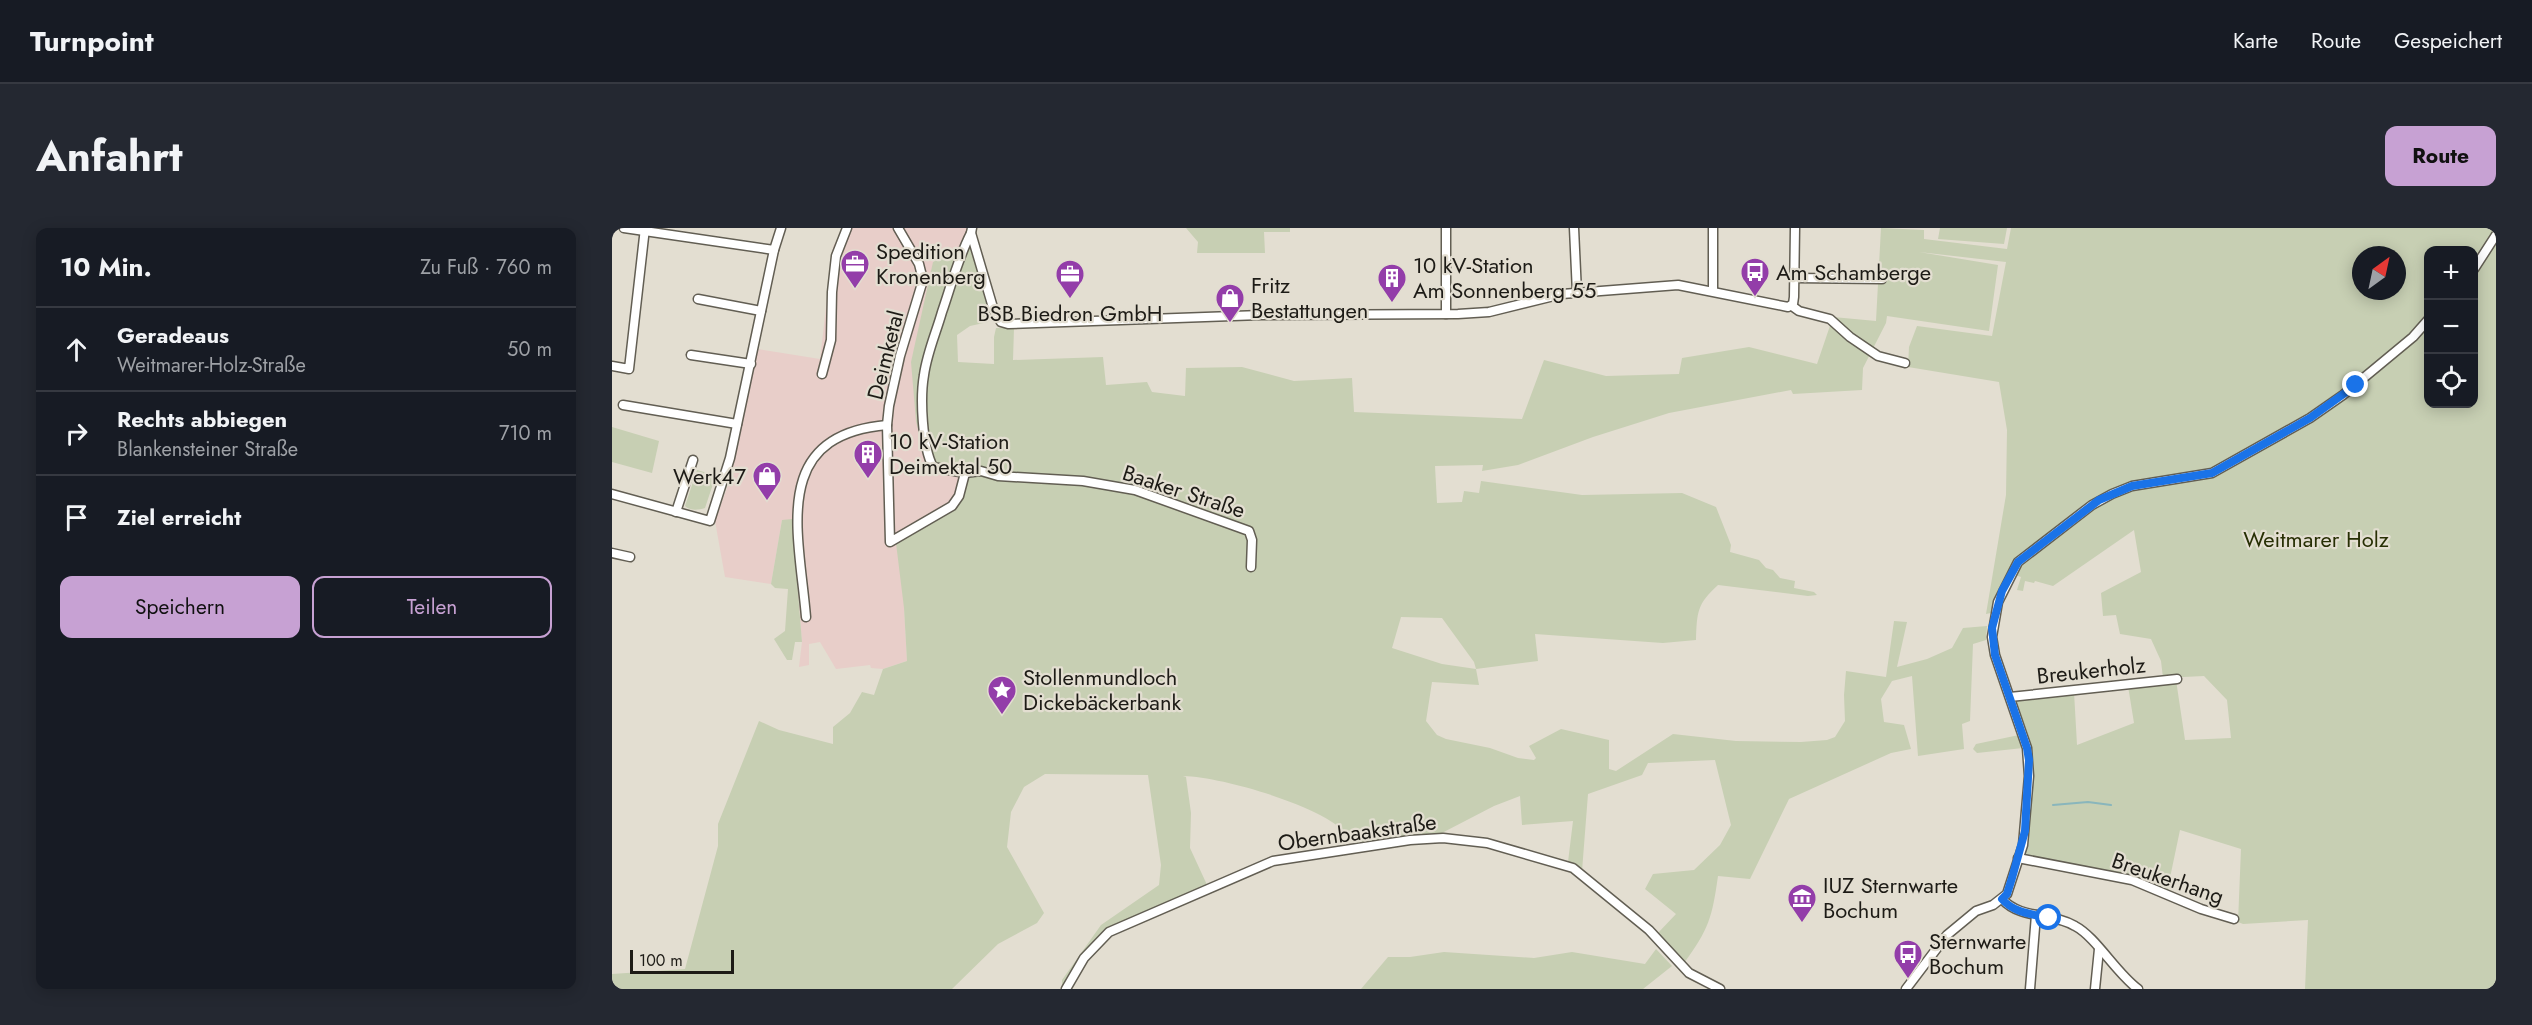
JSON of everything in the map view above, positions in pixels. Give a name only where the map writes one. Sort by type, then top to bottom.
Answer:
[{"type":"street","points":[[624,228],[645,229],[774,250]]},
{"type":"street","points":[[613,497],[710,521],[730,458],[774,250],[781,228]]},
{"type":"street","points":[[822,374],[831,340],[832,292],[836,256],[847,228]]},
{"type":"street","name":"Deimketal","points":[[897,228],[920,264],[923,280],[900,356],[887,425],[890,542],[951,506],[959,496],[965,472]]},
{"type":"street","points":[[1446,228],[1446,314]]},
{"type":"street","points":[[1574,228],[1577,293]]},
{"type":"street","points":[[1713,228],[1713,291]]},
{"type":"street","points":[[1791,306],[1794,303],[1795,228]]},
{"type":"street","points":[[612,366],[629,369],[645,229]]},
{"type":"street","points":[[971,231],[994,311],[1005,323],[1268,315],[1489,312],[1577,293],[1678,285],[1782,307],[1791,306],[1799,311],[1830,319],[1850,337],[1878,356],[1905,363]]},
{"type":"street","name":"Baaker Straße","points":[[971,231],[964,246],[926,364],[923,401],[928,458],[933,467],[965,472],[981,471],[998,476],[1083,481],[1135,490],[1249,531],[1252,540],[1251,567]]},
{"type":"street","points":[[2478,263],[2496,235]]},
{"type":"street","points":[[1795,278],[1882,279]]},
{"type":"street","points":[[698,299],[761,311]]},
{"type":"street","points":[[1906,989],[1947,935],[1976,911],[1993,905],[2007,894],[2018,858],[2025,831],[2029,760],[1993,646],[1992,628],[2002,591],[2024,556],[2054,536],[2092,505],[2112,494],[2132,486],[2212,473],[2310,418],[2343,396],[2424,325]]},
{"type":"street","points":[[691,355],[751,364]]},
{"type":"street","points":[[623,405],[737,424]]},
{"type":"street","name":"Deimketal","points":[[806,617],[796,502],[805,471],[815,455],[836,439],[872,427],[887,425]]},
{"type":"street","points":[[676,512],[693,460]]},
{"type":"street","points":[[612,553],[630,557]]},
{"type":"street","name":"Breukerholz","points":[[2010,698],[2177,679]]},
{"type":"street","name":"Obernbaakstraße","points":[[1066,989],[1084,958],[1109,932],[1273,861],[1410,840],[1443,838],[1487,843],[1573,868],[1649,930],[1689,973],[1720,989]]},
{"type":"street","name":"Breukerhang","points":[[2018,858],[2132,880],[2234,920]]},
{"type":"street","points":[[2002,899],[2010,907],[2076,926],[2138,989]]},
{"type":"street","points":[[2030,989],[2036,915]]},
{"type":"street","points":[[2095,989],[2099,949]]},
{"type":"shaded area","points":[[843,228],[974,228],[958,248],[933,262],[955,474],[967,479],[904,608],[907,661],[883,669],[871,668],[870,665],[836,669],[820,642],[809,644],[809,665],[799,667],[802,642],[792,520],[782,520],[771,584],[725,577],[715,521],[731,477],[758,349],[820,359],[833,247]]},
{"type":"green space","points":[[1186,228],[1290,228],[1290,232],[1264,232],[1265,253],[1197,253],[1198,242]]},
{"type":"green space","name":"Weitmarer Holz","points":[[1881,228],[1924,230],[1924,239],[2007,249],[2011,228],[2496,228],[2496,989],[2305,989],[2308,920],[2243,924],[2238,922],[2241,849],[2180,830],[2167,892],[2132,879],[2080,867],[2025,859],[2022,856],[2032,802],[2033,761],[2028,736],[2014,700],[2074,692],[2077,745],[2134,723],[2128,686],[2176,680],[2185,740],[2231,738],[2227,700],[2204,676],[2163,678],[2161,661],[2151,639],[2120,634],[2116,615],[2103,616],[2101,593],[2141,572],[2134,530],[2053,586],[2025,581],[2023,591],[2017,590],[2021,577],[2015,575],[2000,611],[1986,614],[2006,495],[2007,430],[1999,382],[1908,367],[1909,347],[1917,326],[1992,336],[2006,262],[1919,252],[1998,265],[1989,331],[1887,316],[1886,323],[1863,368],[1862,390],[1793,394],[1791,390],[1669,413],[1593,437],[1518,465],[1482,471],[1483,465],[1435,466],[1437,503],[1462,502],[1464,491],[1479,493],[1481,481],[1582,495],[1682,493],[1716,507],[1731,545],[1730,552],[1759,560],[1780,578],[1795,581],[1794,588],[1814,592],[1817,595],[1808,596],[1718,585],[1702,603],[1697,622],[1696,640],[1663,643],[1535,634],[1538,661],[1476,669],[1479,685],[1432,682],[1426,721],[1437,735],[1446,739],[1534,760],[1536,758],[1529,746],[1561,729],[1609,740],[1609,769],[1616,771],[1673,734],[1736,741],[1827,740],[1835,737],[1845,721],[1846,671],[1886,677],[1894,621],[1907,622],[1897,667],[1927,659],[1952,648],[1963,628],[1987,626],[1986,640],[1973,644],[1970,721],[1962,724],[1964,749],[1918,756],[1912,676],[1892,681],[1881,699],[1884,722],[1904,725],[1911,749],[1891,753],[1789,799],[1750,879],[1718,876],[1714,903],[1708,922],[1699,941],[1684,963],[1657,934],[1676,914],[1645,889],[1653,874],[1694,870],[1720,845],[1731,825],[1715,760],[1648,763],[1642,775],[1588,794],[1582,871],[1568,862],[1573,821],[1522,825],[1520,796],[1494,806],[1438,835],[1355,848],[1354,839],[1341,828],[1301,806],[1239,785],[1183,776],[1186,777],[1191,813],[1190,848],[1208,887],[1108,929],[1062,989],[1062,980],[1101,925],[1159,885],[1161,865],[1148,775],[1045,774],[1024,787],[1011,812],[1007,847],[1044,913],[1037,923],[998,944],[952,989],[612,989],[612,974],[685,969],[718,846],[718,824],[759,721],[779,730],[833,744],[833,727],[850,713],[862,692],[874,695],[883,669],[907,661],[904,608],[896,543],[955,507],[967,479],[927,467],[916,421],[911,362],[933,262],[958,248],[972,232],[995,308],[988,322],[970,326],[957,335],[958,362],[994,364],[996,328],[1014,328],[1013,360],[1103,357],[1106,385],[1147,382],[1152,392],[1185,396],[1186,368],[1242,367],[1294,381],[1352,378],[1354,412],[1522,419],[1544,360],[1606,376],[1679,374],[1682,358],[1749,347],[1817,364],[1833,317],[1876,321]],"holes":[[[1401,617],[1442,618],[1474,662],[1476,669],[1442,664],[1392,648]]]},
{"type":"green space","points":[[1940,228],[2007,228],[2004,244],[1938,239]]},
{"type":"green space","points":[[612,427],[659,441],[652,473],[612,462]]},
{"type":"green space","points":[[697,470],[711,474],[715,478],[705,508],[694,510],[685,506]]},
{"type":"green space","points":[[792,519],[802,642],[795,642],[792,660],[787,660],[774,639],[785,631],[788,589],[775,588],[771,584],[782,520]]},
{"type":"green space","points":[[2019,735],[2023,748],[1977,753],[1973,749],[1976,744]]},
{"type":"green space","points":[[1656,949],[1672,966],[1643,989],[1361,989],[1388,957],[1410,957],[1444,952],[1534,958],[1572,952],[1645,964]]},
{"type":"waterway","points":[[2053,805],[2088,802],[2111,805]]},
{"type":"place","name":"Spedition Kronenberg","points":[[855,290]]},
{"type":"place","name":"Am Schamberge","points":[[1755,298]]},
{"type":"place","name":"BSB Biedron GmbH","points":[[1070,300]]},
{"type":"place","name":"10 kV-Station Am Sonnenberg 55","points":[[1392,304]]},
{"type":"place","name":"Fritz Bestattungen","points":[[1230,324]]},
{"type":"place","name":"10 kV-Station Deimektal 50","points":[[868,480]]},
{"type":"place","name":"Werk47","points":[[767,502]]},
{"type":"place","name":"Stollenmundloch Dickebäckerbank","points":[[1002,716]]},
{"type":"place","name":"IUZ Sternwarte Bochum","points":[[1802,924]]},
{"type":"place","name":"Sternwarte Bochum","points":[[1908,980]]},
{"type":"route","points":[[2049,918],[2020,912],[2010,907],[2002,899],[2007,894],[2023,845],[2029,777],[2027,748],[1993,646],[1992,628],[1996,611],[2002,591],[2012,572],[2024,556],[2054,536],[2099,500],[2132,486],[2212,473],[2310,418],[2356,385]]}]
